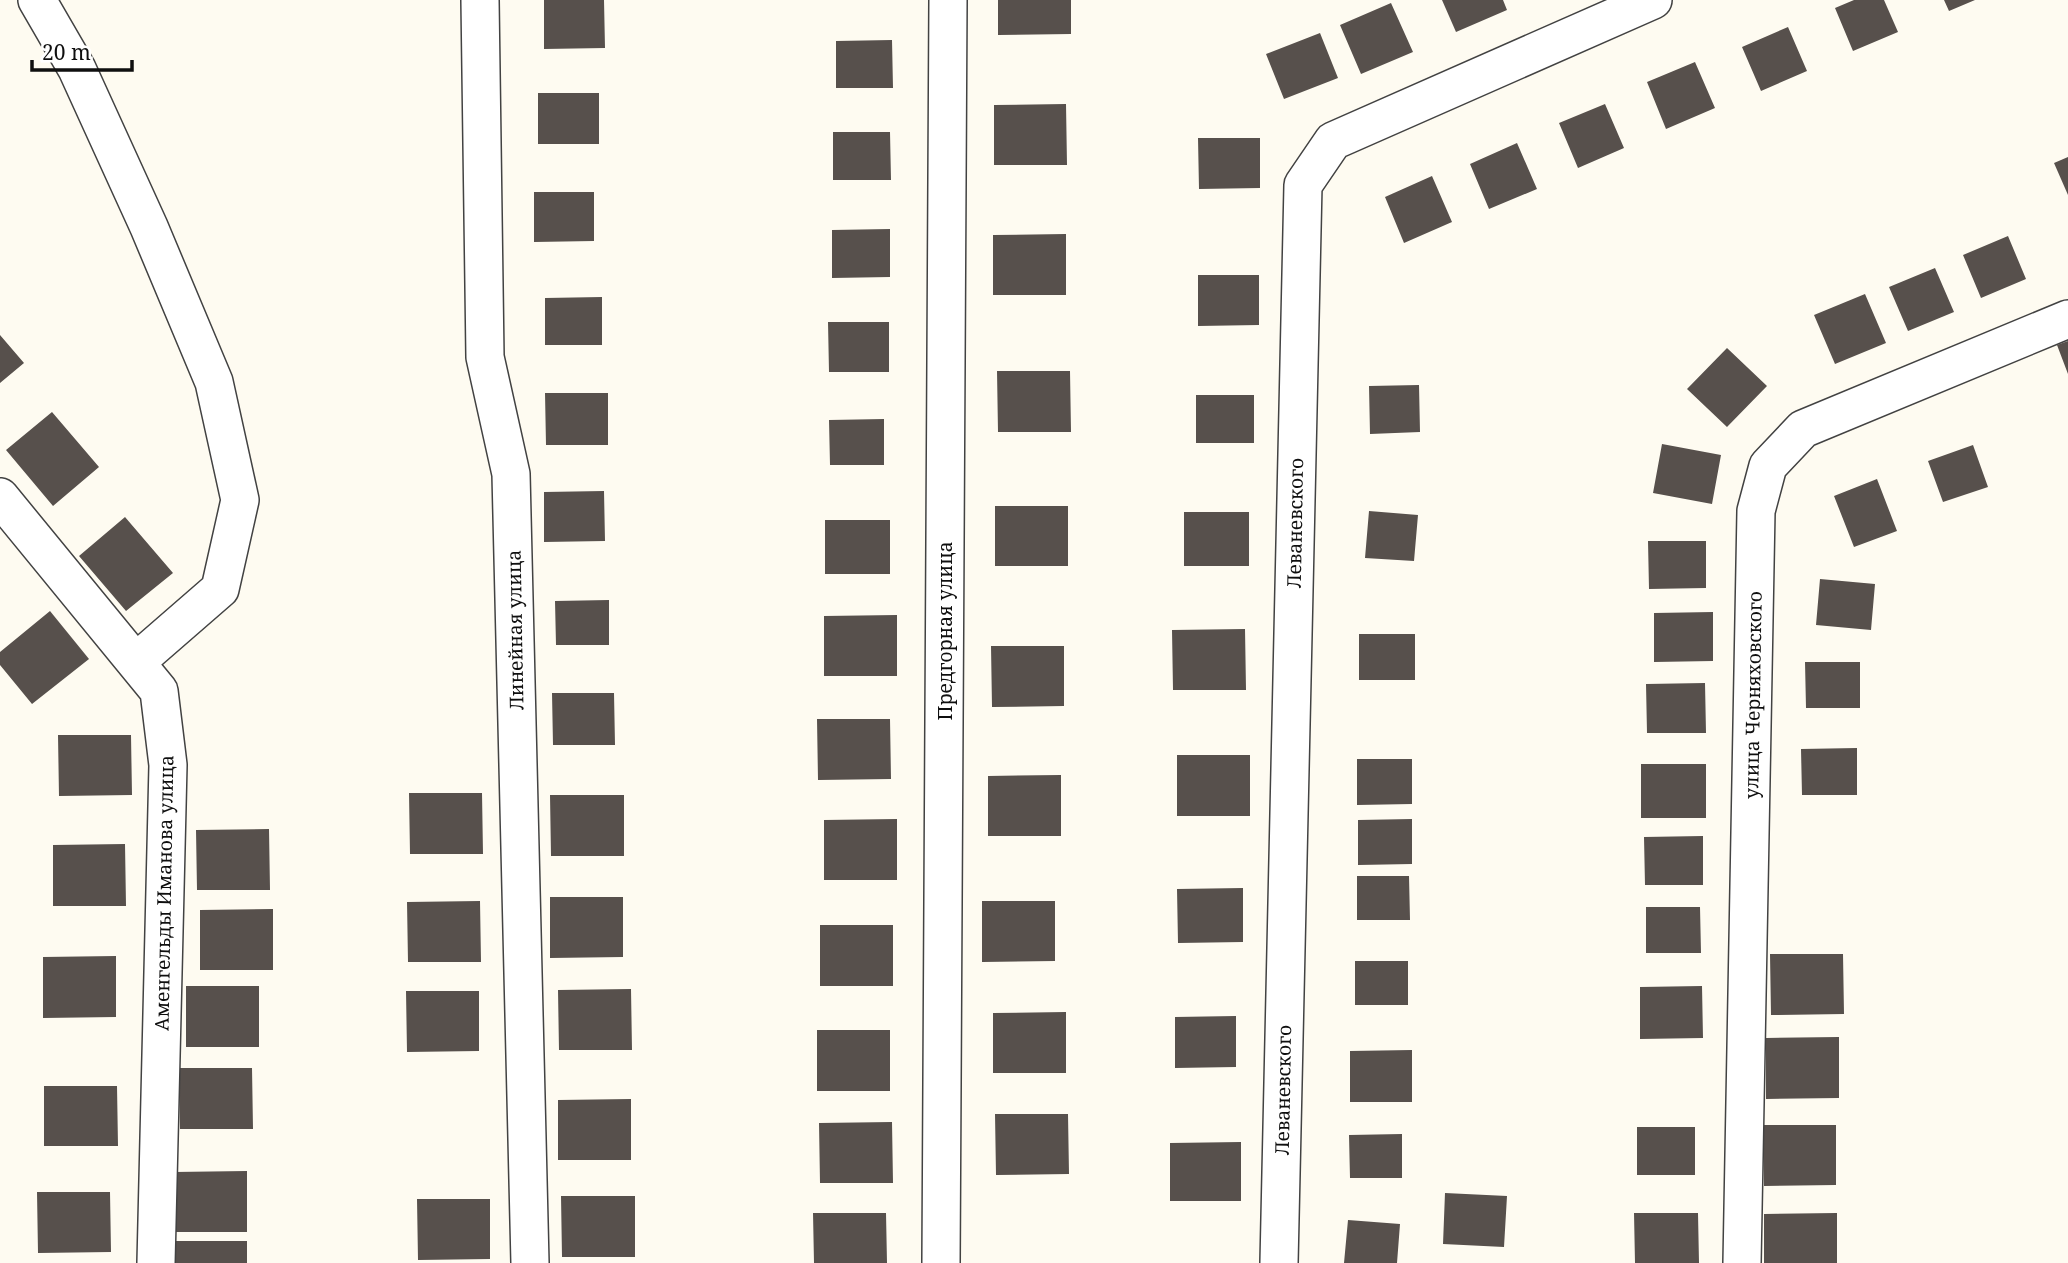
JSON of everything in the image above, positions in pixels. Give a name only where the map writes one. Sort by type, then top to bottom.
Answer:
[{"type":"street","points":[[37,0],[77,69],[149,227],[214,382],[240,500],[220,589],[136,662]]},
{"type":"street","name":"Линейная улица","points":[[480,0],[485,357],[511,474],[530,1263]]},
{"type":"street","name":"Предгорная улица","points":[[941,1263],[948,0]]},
{"type":"street","name":"Леваневского","points":[[1279,1263],[1303,186],[1333,141],[1653,0]]},
{"type":"street","name":"улица Черняховского","points":[[1742,1263],[1756,511],[1768,466],[1803,429],[2068,320]]},
{"type":"street","name":"Аменгельды Иманова улица","points":[[0,497],[159,691],[169,765],[156,1263]]},
{"type":"building","points":[[544,0],[604,0],[605,48],[544,49]]},
{"type":"building","points":[[998,0],[1071,0],[1071,34],[998,35]]},
{"type":"building","points":[[1442,0],[1503,0],[1507,10],[1456,32]]},
{"type":"building","points":[[1854,0],[1884,0],[1898,32],[1853,51],[1835,8]]},
{"type":"building","points":[[1944,0],[1975,0],[1949,11]]},
{"type":"building","points":[[1391,3],[1413,52],[1361,74],[1340,25]]},
{"type":"building","points":[[1788,27],[1807,71],[1761,91],[1742,47]]},
{"type":"building","points":[[1320,33],[1338,78],[1284,99],[1266,54]]},
{"type":"building","points":[[892,40],[893,88],[836,88],[836,41]]},
{"type":"building","points":[[1695,62],[1715,108],[1666,129],[1647,82]]},
{"type":"building","points":[[538,93],[599,93],[599,144],[538,144]]},
{"type":"building","points":[[1066,104],[1067,165],[994,165],[994,105]]},
{"type":"building","points":[[1605,104],[1624,148],[1578,168],[1559,123]]},
{"type":"building","points":[[833,132],[890,132],[891,180],[833,180]]},
{"type":"building","points":[[1198,138],[1260,138],[1260,188],[1199,189]]},
{"type":"building","points":[[1517,143],[1537,189],[1489,209],[1470,164]]},
{"type":"building","points":[[2068,157],[2068,195],[2054,163]]},
{"type":"building","points":[[1432,176],[1452,222],[1404,243],[1385,197]]},
{"type":"building","points":[[534,192],[594,192],[594,241],[534,242]]},
{"type":"building","points":[[890,229],[890,277],[832,278],[832,230]]},
{"type":"building","points":[[1066,234],[1066,295],[993,295],[993,235]]},
{"type":"building","points":[[2008,236],[2026,279],[1981,298],[1963,255]]},
{"type":"building","points":[[1935,268],[1954,312],[1908,331],[1889,287]]},
{"type":"building","points":[[1198,275],[1259,275],[1259,325],[1198,326]]},
{"type":"building","points":[[1865,294],[1886,343],[1835,364],[1814,315]]},
{"type":"building","points":[[602,297],[602,345],[545,345],[545,298]]},
{"type":"building","points":[[828,322],[889,322],[889,372],[829,372]]},
{"type":"building","points":[[0,335],[24,363],[0,383]]},
{"type":"building","points":[[2068,341],[2068,374],[2057,345]]},
{"type":"building","points":[[1727,348],[1767,386],[1727,427],[1687,389]]},
{"type":"building","points":[[997,371],[1070,371],[1071,432],[998,432]]},
{"type":"building","points":[[1419,385],[1420,432],[1370,434],[1369,386]]},
{"type":"building","points":[[545,393],[608,393],[608,445],[546,445]]},
{"type":"building","points":[[1196,395],[1254,395],[1254,443],[1196,443]]},
{"type":"building","points":[[52,412],[99,467],[53,506],[6,450]]},
{"type":"building","points":[[884,419],[884,465],[830,465],[829,420]]},
{"type":"building","points":[[1662,444],[1721,455],[1712,504],[1653,493]]},
{"type":"building","points":[[1973,445],[1988,487],[1943,502],[1928,461]]},
{"type":"building","points":[[1877,479],[1897,531],[1854,547],[1834,496]]},
{"type":"building","points":[[604,491],[605,541],[544,542],[544,492]]},
{"type":"building","points":[[995,506],[1068,506],[1068,566],[995,566]]},
{"type":"building","points":[[1369,511],[1418,515],[1414,561],[1365,558]]},
{"type":"building","points":[[1184,512],[1249,512],[1249,566],[1184,566]]},
{"type":"building","points":[[125,517],[173,573],[126,611],[79,556]]},
{"type":"building","points":[[825,520],[890,520],[890,574],[825,574]]},
{"type":"building","points":[[1648,541],[1706,541],[1706,588],[1649,589]]},
{"type":"building","points":[[1820,579],[1875,584],[1871,630],[1816,625]]},
{"type":"building","points":[[609,600],[609,645],[556,645],[555,601]]},
{"type":"building","points":[[50,611],[89,659],[32,704],[0,665],[0,652]]},
{"type":"building","points":[[1713,612],[1713,661],[1654,662],[1654,613]]},
{"type":"building","points":[[897,615],[897,676],[824,676],[824,616]]},
{"type":"building","points":[[1245,629],[1246,690],[1173,690],[1172,630]]},
{"type":"building","points":[[1359,634],[1415,634],[1415,680],[1359,680]]},
{"type":"building","points":[[991,646],[1064,646],[1064,706],[992,707]]},
{"type":"building","points":[[1805,662],[1860,662],[1860,708],[1806,708]]},
{"type":"building","points":[[1705,683],[1706,733],[1647,733],[1646,684]]},
{"type":"building","points":[[552,693],[614,693],[615,745],[553,745]]},
{"type":"building","points":[[817,719],[890,719],[891,779],[818,780]]},
{"type":"building","points":[[58,735],[131,735],[132,795],[59,796]]},
{"type":"building","points":[[1857,748],[1857,795],[1802,795],[1801,749]]},
{"type":"building","points":[[1177,755],[1250,755],[1250,816],[1177,816]]},
{"type":"building","points":[[1357,759],[1412,759],[1412,804],[1357,805]]},
{"type":"building","points":[[1641,764],[1706,764],[1706,818],[1641,818]]},
{"type":"building","points":[[1061,775],[1061,836],[988,836],[988,776]]},
{"type":"building","points":[[409,793],[482,793],[483,854],[410,854]]},
{"type":"building","points":[[550,795],[624,795],[624,856],[551,856]]},
{"type":"building","points":[[897,819],[897,880],[824,880],[824,820]]},
{"type":"building","points":[[1412,819],[1412,864],[1358,865],[1358,820]]},
{"type":"building","points":[[269,829],[270,890],[197,890],[196,830]]},
{"type":"building","points":[[1703,836],[1703,885],[1645,885],[1644,837]]},
{"type":"building","points":[[125,844],[126,906],[53,906],[53,845]]},
{"type":"building","points":[[1357,876],[1409,876],[1410,920],[1357,920]]},
{"type":"building","points":[[1243,888],[1243,942],[1178,943],[1177,889]]},
{"type":"building","points":[[550,897],[623,897],[623,957],[550,958]]},
{"type":"building","points":[[480,901],[481,962],[408,962],[407,902]]},
{"type":"building","points":[[982,901],[1055,901],[1055,961],[982,962]]},
{"type":"building","points":[[1646,907],[1700,907],[1701,953],[1646,953]]},
{"type":"building","points":[[273,909],[273,970],[200,970],[200,910]]},
{"type":"building","points":[[820,925],[893,925],[893,986],[820,986]]},
{"type":"building","points":[[1770,954],[1843,954],[1844,1014],[1771,1015]]},
{"type":"building","points":[[116,956],[116,1017],[43,1018],[43,957]]},
{"type":"building","points":[[1355,961],[1408,961],[1408,1005],[1355,1005]]},
{"type":"building","points":[[186,986],[259,986],[259,1047],[186,1047]]},
{"type":"building","points":[[1702,986],[1703,1038],[1640,1039],[1640,987]]},
{"type":"building","points":[[631,989],[632,1050],[559,1050],[558,990]]},
{"type":"building","points":[[406,991],[479,991],[479,1051],[407,1052]]},
{"type":"building","points":[[1066,1012],[1066,1073],[993,1073],[993,1013]]},
{"type":"building","points":[[1236,1016],[1236,1067],[1175,1068],[1175,1017]]},
{"type":"building","points":[[817,1030],[890,1030],[890,1091],[817,1091]]},
{"type":"building","points":[[1839,1037],[1839,1098],[1766,1099],[1766,1038]]},
{"type":"building","points":[[1412,1050],[1412,1102],[1350,1102],[1350,1051]]},
{"type":"building","points":[[179,1068],[252,1068],[253,1129],[180,1129]]},
{"type":"building","points":[[44,1086],[117,1086],[118,1146],[44,1146]]},
{"type":"building","points":[[631,1099],[631,1160],[558,1160],[558,1100]]},
{"type":"building","points":[[995,1114],[1068,1114],[1069,1174],[996,1175]]},
{"type":"building","points":[[892,1122],[893,1183],[820,1183],[819,1123]]},
{"type":"building","points":[[1763,1125],[1836,1125],[1836,1185],[1764,1186]]},
{"type":"building","points":[[1637,1127],[1695,1127],[1695,1175],[1637,1175]]},
{"type":"building","points":[[1402,1134],[1402,1178],[1350,1178],[1349,1135]]},
{"type":"building","points":[[1241,1142],[1241,1201],[1170,1201],[1170,1143]]},
{"type":"building","points":[[247,1171],[247,1232],[174,1232],[174,1172]]},
{"type":"building","points":[[37,1192],[110,1192],[111,1252],[38,1253]]},
{"type":"building","points":[[1445,1193],[1507,1196],[1504,1247],[1443,1244]]},
{"type":"building","points":[[561,1196],[635,1196],[635,1257],[562,1257]]},
{"type":"building","points":[[417,1199],[490,1199],[490,1259],[418,1260]]},
{"type":"building","points":[[813,1213],[886,1213],[887,1263],[814,1263]]},
{"type":"building","points":[[1634,1213],[1698,1213],[1699,1263],[1635,1263]]},
{"type":"building","points":[[1837,1213],[1837,1263],[1764,1263],[1764,1214]]},
{"type":"building","points":[[1348,1220],[1400,1224],[1397,1263],[1344,1263]]},
{"type":"building","points":[[173,1241],[247,1241],[247,1263],[174,1263]]}]
